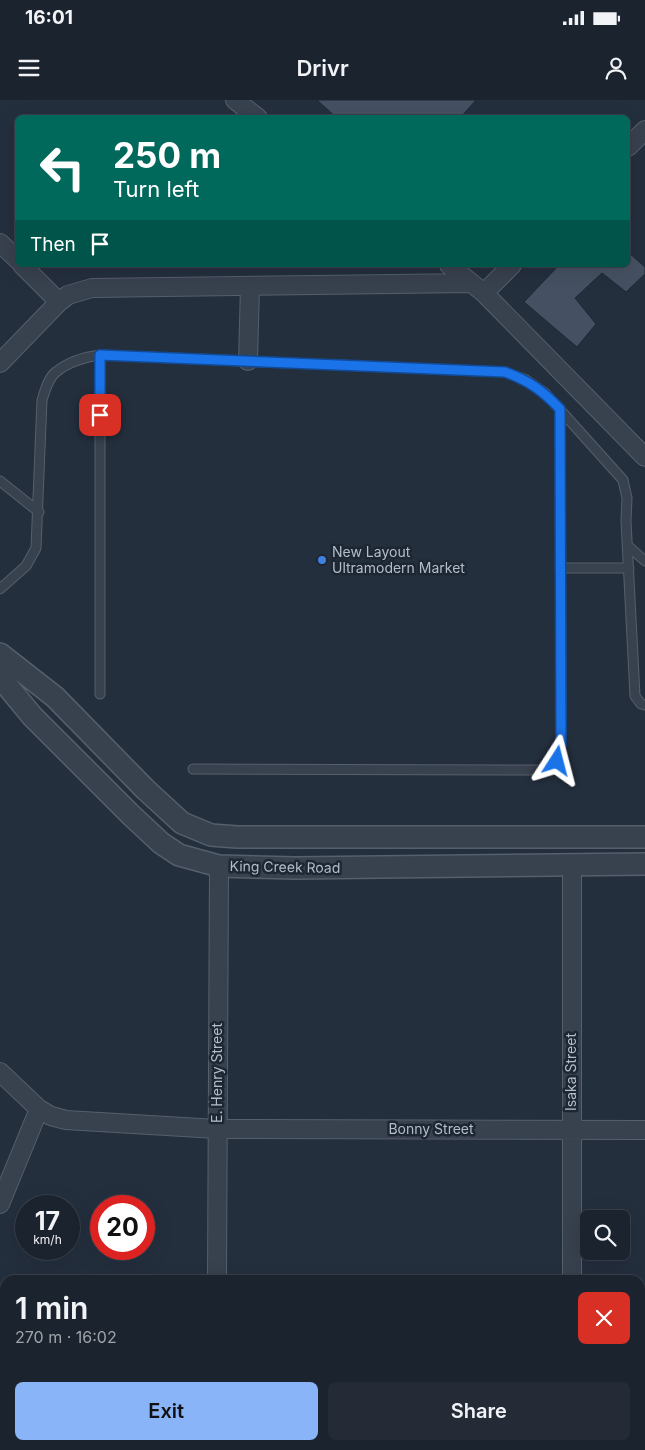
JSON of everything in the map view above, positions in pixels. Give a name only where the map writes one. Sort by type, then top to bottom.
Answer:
[{"type":"street","points":[[235,100],[254,115]]},
{"type":"street","points":[[630,146],[645,130]]},
{"type":"street","points":[[0,242],[15,257]]},
{"type":"street","points":[[24,267],[58,302]]},
{"type":"street","points":[[451,267],[478,288],[645,456]]},
{"type":"street","points":[[0,363],[58,302],[68,295],[92,288],[250,286],[478,288],[509,267]]},
{"type":"street","points":[[248,361],[250,286]]},
{"type":"street","name":"King Creek Road","points":[[0,654],[55,698],[145,789],[182,823],[211,835],[237,838],[645,837]]},
{"type":"street","name":"King Creek Road","points":[[0,677],[32,716],[161,843],[179,855],[219,866],[295,868],[645,864]]},
{"type":"street","name":"Isaka Street","points":[[572,864],[572,1275]]},
{"type":"street","name":"E. Henry Street","points":[[217,1275],[219,866]]},
{"type":"street","points":[[0,1072],[39,1109],[0,1204]]},
{"type":"street","name":"Bonny Street","points":[[39,1109],[51,1116],[66,1120],[217,1129],[645,1130]]},
{"type":"lane","points":[[100,355],[100,694]]},
{"type":"lane","points":[[0,589],[26,566],[36,548],[39,512],[42,400],[55,372],[84,357],[100,355],[505,372],[526,380],[545,393],[623,480],[627,498],[635,696],[641,704],[645,705]]},
{"type":"lane","points":[[192,769],[545,770],[557,761],[561,744],[560,409]]},
{"type":"lane","points":[[0,480],[39,512]]},
{"type":"lane","points":[[628,546],[645,561]]},
{"type":"lane","points":[[560,568],[629,568]]},
{"type":"building","points":[[317,100],[476,100],[463,115],[334,115]]},
{"type":"building","points":[[630,254],[645,267],[645,274],[626,292],[602,273],[575,298],[596,324],[577,347],[524,302],[557,267],[630,267]]},
{"type":"place","name":"New Layout Ultramodern Market","points":[[322,560]]},
{"type":"route","points":[[100,415],[100,355],[505,372],[526,380],[545,393],[560,409],[561,744],[557,761]]}]
